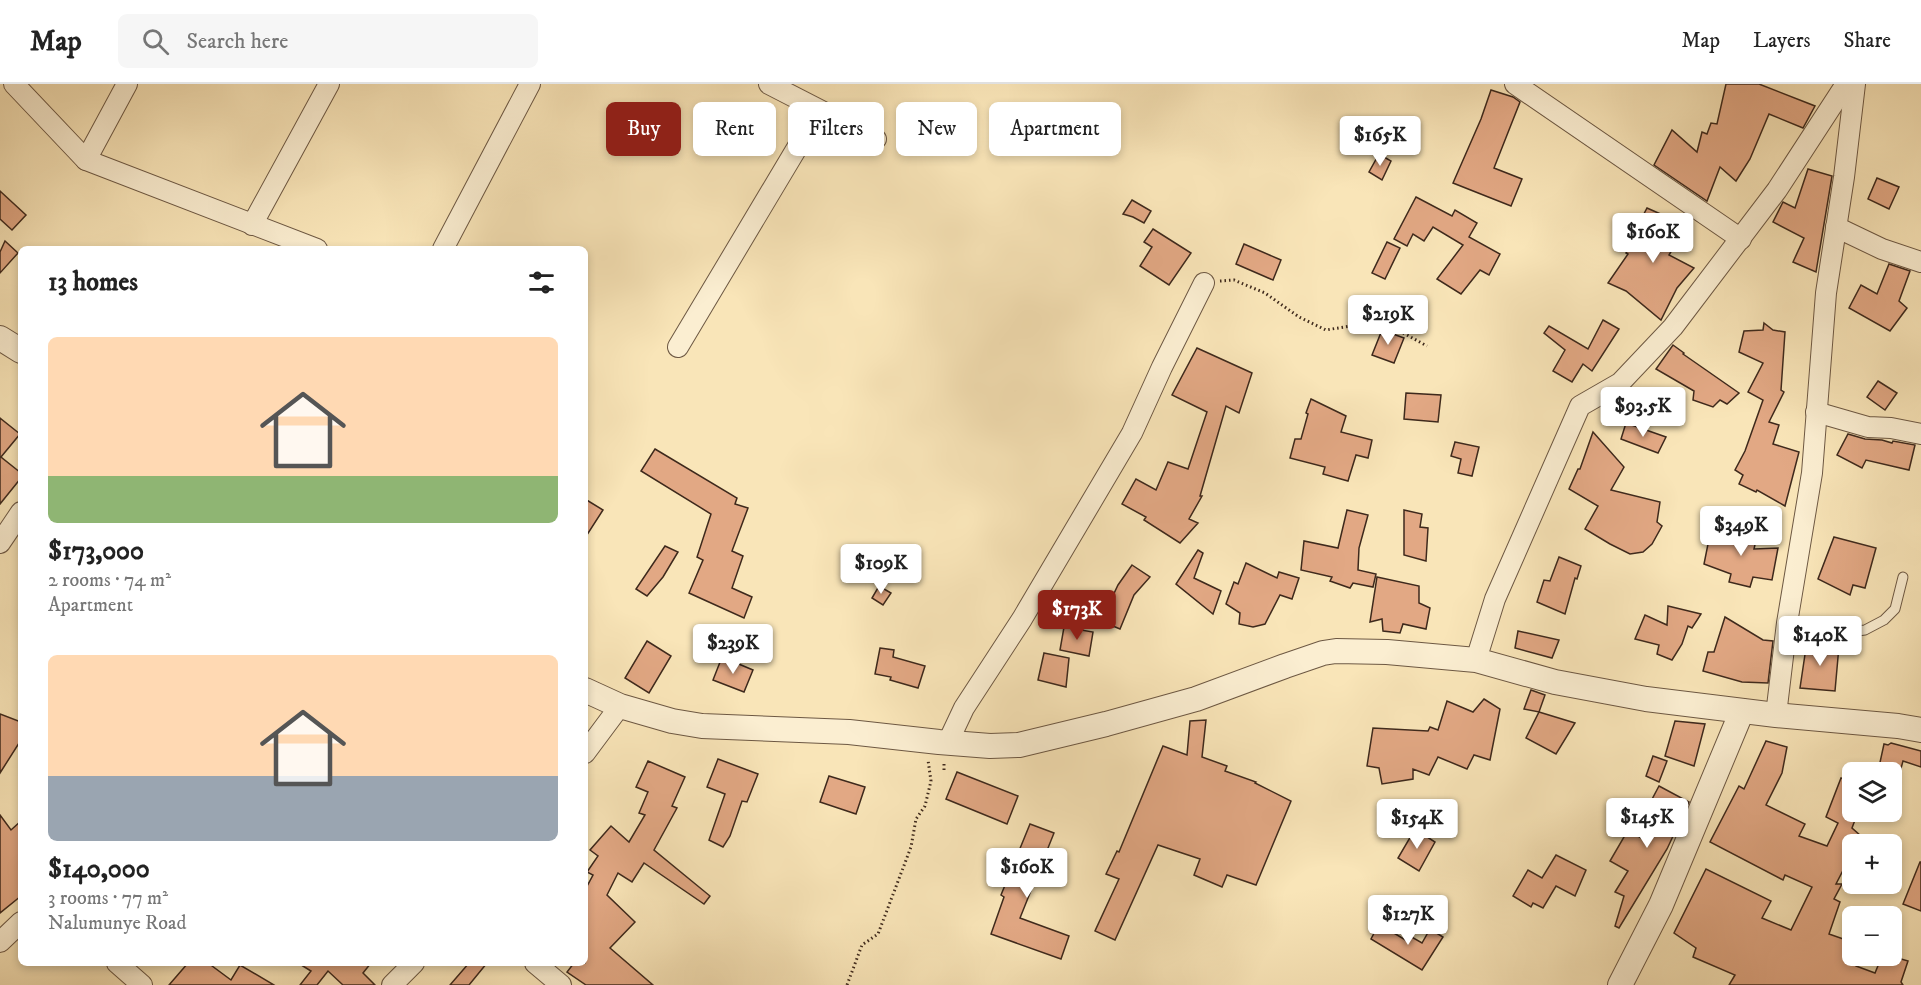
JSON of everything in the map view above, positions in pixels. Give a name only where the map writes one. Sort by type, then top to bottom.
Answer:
[{"type":"street","points":[[14,84],[86,160],[309,246]]},
{"type":"street","points":[[86,160],[127,84]]},
{"type":"street","points":[[252,225],[329,84]]},
{"type":"street","points":[[445,246],[530,84]]},
{"type":"street","points":[[769,84],[802,102]]},
{"type":"street","points":[[1515,84],[1741,239]]},
{"type":"street","points":[[1476,660],[1495,599],[1580,406],[1620,383],[1673,327],[1777,190],[1846,84]]},
{"type":"street","points":[[1776,715],[1787,623],[1812,473],[1826,293],[1855,84]]},
{"type":"street","points":[[678,347],[792,156]]},
{"type":"street","points":[[1836,227],[1882,249],[1921,262]]},
{"type":"street","points":[[940,742],[1022,619],[1132,433],[1204,283]]},
{"type":"street","points":[[0,338],[18,349]]},
{"type":"street","points":[[1816,412],[1868,427],[1891,428],[1921,434]]},
{"type":"street","points":[[0,543],[18,516]]},
{"type":"street","points":[[588,691],[620,706],[672,721],[702,726],[849,732],[990,746],[1019,745],[1196,699],[1323,653],[1387,652],[1476,660],[1555,682],[1646,699],[1921,730]]},
{"type":"street","points":[[588,749],[620,706]]},
{"type":"street","points":[[1620,985],[1661,905],[1742,711]]},
{"type":"street","points":[[0,942],[18,925]]},
{"type":"street","points":[[120,966],[142,985]]},
{"type":"street","points":[[392,985],[411,966]]},
{"type":"street","points":[[539,966],[561,985]]},
{"type":"lane","points":[[1787,623],[1842,633],[1864,630],[1884,620],[1895,609],[1903,577]]},
{"type":"path","points":[[1204,283],[1234,280],[1266,293],[1299,317],[1326,330],[1356,325],[1396,329],[1427,346]]},
{"type":"path","points":[[847,985],[862,945],[878,934],[911,847],[916,819],[925,806],[931,781],[927,763],[940,742]]},
{"type":"building","points":[[1726,84],[1759,84],[1815,106],[1803,128],[1769,114],[1750,159],[1736,181],[1720,167],[1707,201],[1654,165],[1672,130],[1697,152],[1702,132],[1707,134],[1711,123],[1717,124]]},
{"type":"building","points":[[1491,90],[1513,97],[1520,102],[1494,168],[1522,179],[1511,206],[1453,183]]},
{"type":"building","points":[[1379,154],[1391,161],[1382,180],[1369,172]]},
{"type":"building","points":[[1808,169],[1832,176],[1816,272],[1793,262],[1804,238],[1773,222],[1783,202],[1795,208]]},
{"type":"building","points":[[1877,178],[1899,187],[1889,209],[1868,199]]},
{"type":"building","points":[[0,191],[26,215],[12,230],[0,219]]},
{"type":"building","points":[[1416,197],[1452,216],[1455,210],[1477,223],[1469,237],[1500,254],[1489,275],[1480,270],[1461,294],[1437,279],[1463,245],[1433,227],[1424,241],[1413,234],[1407,246],[1394,239]]},
{"type":"building","points":[[1132,200],[1151,211],[1144,223],[1123,214]]},
{"type":"building","points":[[1647,208],[1665,216],[1684,230],[1669,255],[1694,268],[1677,288],[1661,320],[1626,291],[1608,283],[1628,254],[1626,253],[1636,236],[1633,235]]},
{"type":"building","points":[[1153,229],[1191,253],[1169,285],[1140,266],[1152,247],[1144,242]]},
{"type":"building","points":[[5,241],[18,253],[0,273],[0,252]]},
{"type":"building","points":[[1387,242],[1400,248],[1385,279],[1372,273]]},
{"type":"building","points":[[1244,244],[1281,260],[1273,280],[1236,264]]},
{"type":"building","points":[[1889,264],[1910,271],[1899,301],[1907,308],[1890,331],[1849,308],[1861,285],[1877,294]]},
{"type":"building","points":[[1360,305],[1384,314],[1379,327],[1355,318]]},
{"type":"building","points":[[1603,320],[1619,329],[1592,371],[1583,364],[1572,382],[1553,371],[1565,350],[1544,333],[1549,326],[1588,349]]},
{"type":"building","points":[[1764,323],[1773,330],[1785,332],[1781,390],[1784,392],[1769,422],[1779,425],[1773,444],[1799,452],[1785,506],[1757,490],[1756,492],[1739,484],[1743,475],[1735,470],[1745,451],[1763,400],[1748,392],[1763,363],[1739,352],[1744,331],[1763,330]]},
{"type":"building","points":[[1382,330],[1404,338],[1394,363],[1372,355]]},
{"type":"building","points":[[1673,345],[1739,393],[1727,404],[1720,400],[1713,407],[1693,400],[1694,391],[1656,369]]},
{"type":"building","points":[[1197,348],[1252,373],[1239,413],[1226,406],[1200,496],[1202,496],[1189,519],[1198,523],[1180,543],[1144,520],[1146,517],[1122,504],[1136,479],[1156,490],[1168,462],[1188,469],[1207,412],[1172,395]]},
{"type":"building","points":[[1878,381],[1897,393],[1885,410],[1867,397]]},
{"type":"building","points":[[1406,393],[1441,395],[1438,422],[1404,419]]},
{"type":"building","points":[[1311,399],[1346,416],[1341,432],[1372,440],[1368,458],[1356,455],[1348,481],[1323,474],[1325,467],[1290,458],[1295,439],[1301,439]]},
{"type":"building","points":[[0,418],[18,432],[18,436],[1,457],[18,471],[18,482],[0,504]]},
{"type":"building","points":[[1626,423],[1666,437],[1658,453],[1621,439]]},
{"type":"building","points":[[1593,432],[1624,467],[1611,490],[1660,502],[1657,522],[1662,526],[1652,544],[1643,552],[1630,554],[1585,529],[1598,506],[1569,489],[1580,469]]},
{"type":"building","points":[[1848,434],[1865,439],[1915,445],[1909,470],[1866,460],[1862,468],[1837,455]]},
{"type":"building","points":[[1455,442],[1479,447],[1472,476],[1458,473],[1461,459],[1451,456]]},
{"type":"building","points":[[655,449],[737,498],[735,504],[748,508],[732,551],[743,556],[732,588],[752,597],[744,618],[689,593],[703,560],[697,557],[711,514],[641,471]]},
{"type":"building","points":[[588,501],[603,510],[588,533]]},
{"type":"building","points":[[1347,510],[1368,515],[1359,548],[1358,570],[1376,574],[1373,587],[1353,583],[1350,588],[1330,581],[1332,577],[1301,570],[1304,541],[1338,548]]},
{"type":"building","points":[[1404,510],[1422,514],[1420,527],[1428,528],[1426,561],[1404,555]]},
{"type":"building","points":[[1724,525],[1757,536],[1754,549],[1778,548],[1772,580],[1753,577],[1750,587],[1729,582],[1731,574],[1704,564],[1709,539],[1720,540]]},
{"type":"building","points":[[1834,537],[1876,548],[1865,588],[1853,585],[1850,595],[1818,579]]},
{"type":"building","points":[[665,546],[678,552],[663,577],[647,596],[636,589]]},
{"type":"building","points":[[1198,550],[1203,553],[1194,578],[1221,591],[1213,614],[1176,584]]},
{"type":"building","points":[[1559,557],[1581,566],[1577,579],[1575,578],[1565,614],[1537,602],[1544,580],[1550,581]]},
{"type":"building","points":[[1246,563],[1277,578],[1279,572],[1299,578],[1292,599],[1280,595],[1265,624],[1253,627],[1239,624],[1240,613],[1226,604],[1234,582],[1238,584]]},
{"type":"building","points":[[1132,565],[1150,577],[1134,595],[1120,629],[1101,621],[1118,585]]},
{"type":"building","points":[[1377,577],[1419,586],[1419,603],[1430,608],[1426,629],[1403,624],[1400,633],[1383,631],[1382,619],[1370,622]]},
{"type":"building","points":[[879,586],[891,593],[883,605],[872,598]]},
{"type":"building","points":[[1668,606],[1701,614],[1692,628],[1688,626],[1682,644],[1672,660],[1657,654],[1659,645],[1635,639],[1645,615],[1667,625]]},
{"type":"building","points":[[1725,617],[1763,640],[1773,641],[1768,683],[1742,682],[1703,671],[1708,652],[1714,652]]},
{"type":"building","points":[[1064,627],[1093,632],[1089,656],[1060,650]]},
{"type":"building","points":[[1518,631],[1559,640],[1552,658],[1515,648]]},
{"type":"building","points":[[647,641],[671,656],[649,693],[625,678]]},
{"type":"building","points":[[1807,641],[1839,646],[1835,691],[1800,688]]},
{"type":"building","points":[[880,648],[894,650],[893,657],[925,666],[918,688],[890,680],[891,677],[875,674]]},
{"type":"building","points":[[1044,653],[1069,658],[1066,687],[1038,680]]},
{"type":"building","points":[[722,657],[753,670],[744,692],[713,680]]},
{"type":"building","points":[[1531,690],[1545,695],[1539,712],[1524,709]]},
{"type":"building","points":[[1484,699],[1500,709],[1490,760],[1474,755],[1467,769],[1438,757],[1429,775],[1413,769],[1413,779],[1382,784],[1379,768],[1367,766],[1373,728],[1428,731],[1430,727],[1438,730],[1447,701],[1473,712]]},
{"type":"building","points":[[1539,712],[1575,723],[1556,754],[1526,738]]},
{"type":"building","points":[[0,714],[18,721],[18,745],[0,773]]},
{"type":"building","points":[[1206,720],[1202,757],[1227,766],[1225,771],[1256,782],[1291,801],[1256,885],[1227,875],[1222,887],[1194,875],[1200,859],[1158,845],[1115,940],[1095,931],[1119,879],[1106,874],[1117,851],[1119,852],[1163,746],[1187,755],[1190,721]]},
{"type":"building","points":[[1675,721],[1705,724],[1694,766],[1665,756]]},
{"type":"building","points":[[1766,741],[1787,747],[1782,773],[1766,805],[1805,824],[1799,836],[1827,846],[1838,823],[1826,817],[1842,778],[1842,822],[1854,822],[1852,828],[1859,834],[1842,834],[1842,872],[1836,884],[1842,884],[1834,899],[1840,902],[1829,934],[1842,939],[1842,966],[1856,966],[1875,973],[1878,966],[1902,966],[1902,959],[1908,961],[1901,982],[1903,985],[1729,985],[1735,975],[1693,957],[1696,948],[1674,933],[1706,869],[1771,901],[1762,918],[1791,930],[1812,887],[1785,875],[1783,880],[1710,842],[1739,786],[1744,789]]},
{"type":"building","points":[[1891,743],[1921,751],[1921,767],[1903,761],[1902,765],[1902,762],[1880,762],[1884,744]]},
{"type":"building","points":[[1653,756],[1667,761],[1659,782],[1646,776]]},
{"type":"building","points":[[718,759],[758,774],[747,802],[742,801],[730,836],[723,847],[709,840],[725,794],[707,787]]},
{"type":"building","points":[[648,761],[685,777],[672,806],[677,808],[654,850],[710,896],[704,904],[644,863],[632,882],[618,873],[607,895],[635,922],[610,948],[653,985],[586,985],[567,972],[572,966],[588,966],[588,884],[593,875],[588,871],[598,856],[590,850],[611,826],[629,842],[645,815],[639,813],[648,792],[636,787]]},
{"type":"building","points":[[957,772],[1018,796],[1007,824],[946,799]]},
{"type":"building","points":[[829,776],[865,787],[856,814],[820,802]]},
{"type":"building","points":[[1659,786],[1689,802],[1667,849],[1619,928],[1615,926],[1624,896],[1615,892],[1628,871],[1610,861],[1628,830],[1646,841],[1658,810],[1649,805]]},
{"type":"building","points":[[0,815],[11,830],[18,824],[18,898],[0,913]]},
{"type":"building","points":[[1030,824],[1054,833],[1020,918],[1069,936],[1061,959],[991,934],[1004,897],[1001,895]]},
{"type":"building","points":[[1415,829],[1435,842],[1419,871],[1398,858]]},
{"type":"building","points":[[1556,855],[1586,870],[1575,896],[1556,886],[1543,908],[1533,903],[1531,907],[1513,896],[1528,870],[1542,878]]},
{"type":"building","points":[[1921,862],[1921,911],[1903,904]]},
{"type":"building","points":[[1379,924],[1407,941],[1410,936],[1422,943],[1430,929],[1443,937],[1422,970],[1371,939]]},
{"type":"building","points":[[185,966],[212,966],[231,980],[239,966],[242,966],[274,985],[169,985]]},
{"type":"building","points":[[303,966],[369,966],[363,973],[375,985],[343,985],[328,971],[317,985],[300,985],[311,971]]},
{"type":"building","points":[[466,966],[485,966],[469,985],[450,985]]}]
